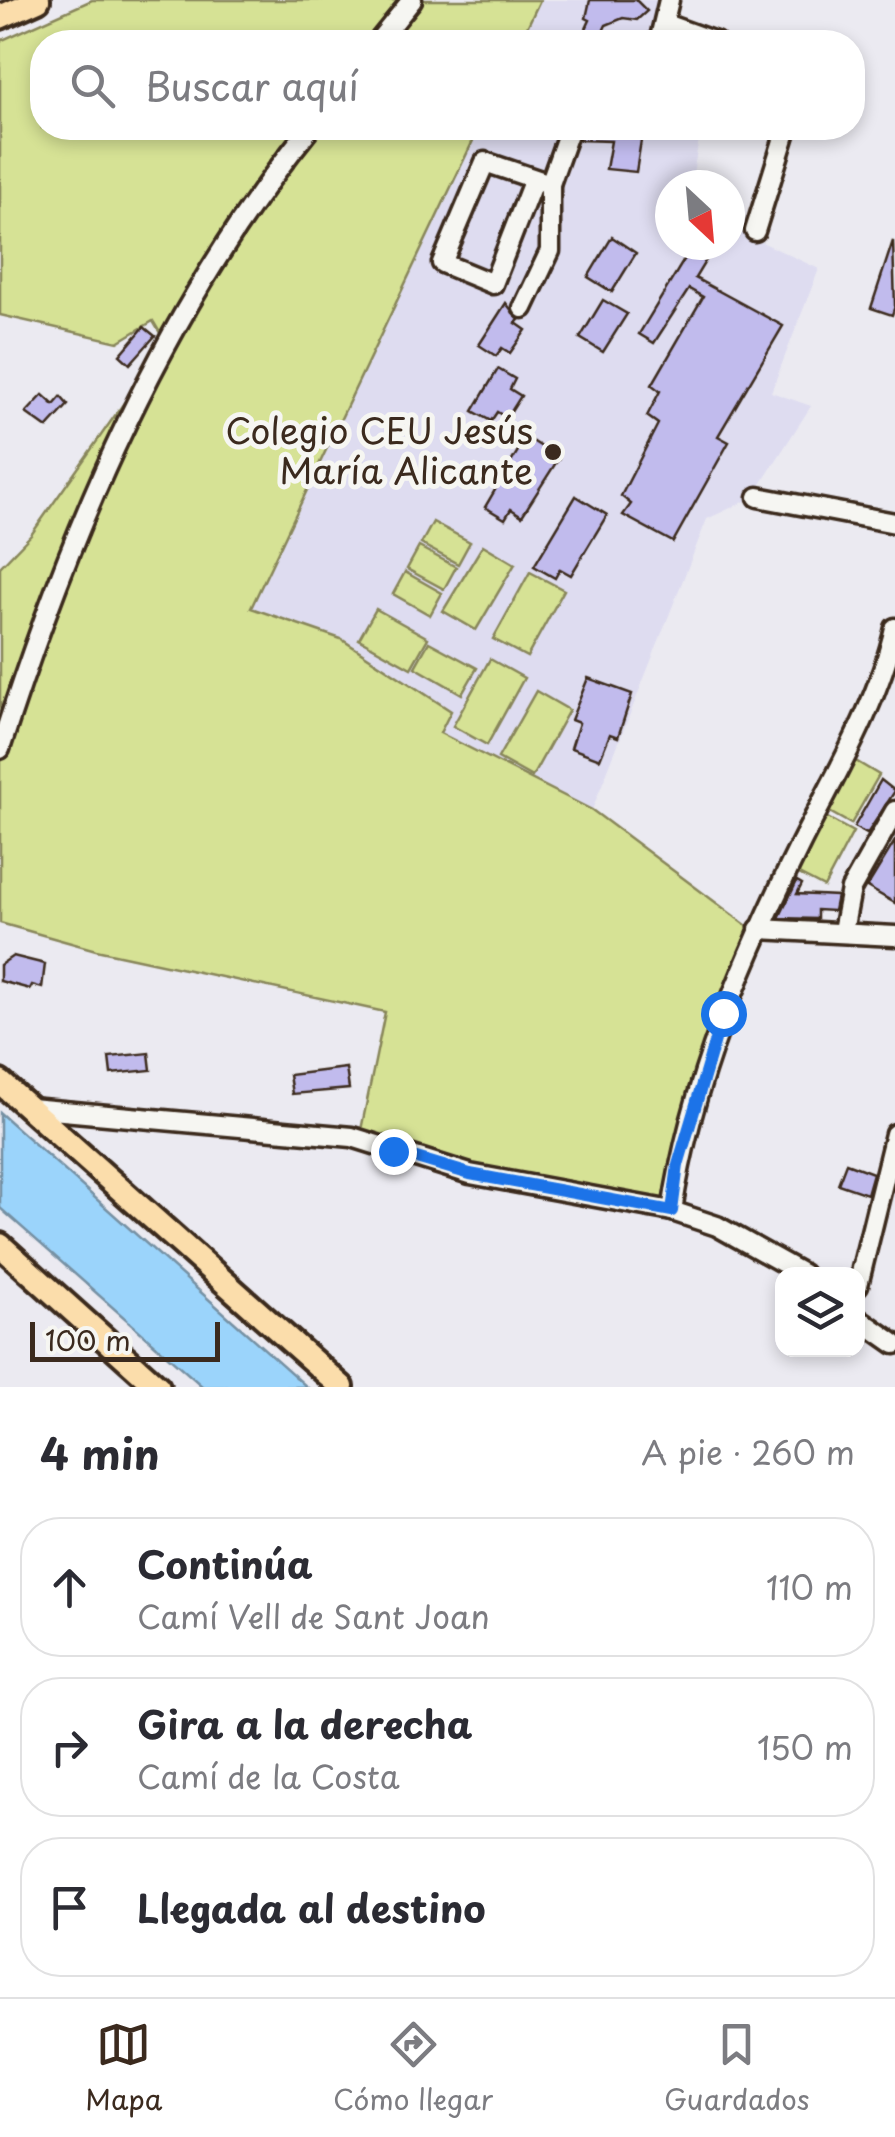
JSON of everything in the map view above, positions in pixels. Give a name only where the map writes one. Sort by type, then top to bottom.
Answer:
[{"type":"main road","points":[[0,17],[38,0]]},
{"type":"main road","points":[[0,1082],[323,1382]]},
{"type":"main road","points":[[0,1245],[158,1387]]},
{"type":"street","points":[[388,30],[412,0]]},
{"type":"street","points":[[663,30],[669,0]]},
{"type":"street","points":[[665,24],[682,30]]},
{"type":"street","points":[[0,749],[59,581],[180,315],[222,247],[301,140]]},
{"type":"street","points":[[542,181],[485,162],[442,263],[494,284],[564,140]]},
{"type":"street","points":[[755,231],[783,140]]},
{"type":"street","points":[[523,308],[550,250],[542,181]]},
{"type":"street","points":[[758,497],[895,523]]},
{"type":"street","points":[[672,1211],[678,1165],[723,1013],[758,929],[852,741],[895,628]]},
{"type":"street","points":[[843,931],[851,889],[895,811]]},
{"type":"street","points":[[758,929],[895,936]]},
{"type":"street","points":[[30,1108],[352,1138],[470,1174],[672,1211],[717,1226],[790,1267]]},
{"type":"street","points":[[863,1267],[895,1134]]},
{"type":"street","points":[[865,1323],[895,1344]]},
{"type":"shaded area","points":[[540,0],[670,0],[665,27],[668,30],[526,30]]},
{"type":"shaded area","name":"Colegio CEU Jesús María Alicante","points":[[473,140],[699,140],[694,170],[655,170],[655,260],[745,260],[745,234],[819,269],[771,392],[811,406],[752,498],[707,519],[592,810],[439,732],[451,711],[251,608]]},
{"type":"green space","points":[[92,0],[540,0],[526,30],[30,30],[30,140],[473,140],[251,608],[341,639],[451,711],[440,733],[592,810],[754,931],[669,1195],[654,1203],[497,1178],[359,1140],[385,1012],[96,950],[0,923],[0,567],[31,535],[166,343],[153,321],[118,342],[0,315],[0,41]]},
{"type":"green space","points":[[433,522],[470,542],[458,564],[421,544]]},
{"type":"green space","points":[[483,545],[515,564],[476,630],[443,611]]},
{"type":"green space","points":[[419,547],[456,567],[444,589],[407,569]]},
{"type":"green space","points":[[405,572],[442,593],[430,615],[393,594]]},
{"type":"green space","points":[[530,572],[564,590],[527,657],[493,639]]},
{"type":"green space","points":[[376,609],[428,638],[411,668],[359,639]]},
{"type":"green space","points":[[429,642],[477,668],[462,694],[415,667]]},
{"type":"green space","points":[[490,659],[524,678],[487,745],[453,726]]},
{"type":"green space","points":[[536,691],[569,710],[532,777],[498,758]]},
{"type":"green space","points":[[854,760],[879,775],[851,824],[826,810]]},
{"type":"green space","points":[[824,816],[853,832],[824,887],[795,872]]},
{"type":"water","points":[[0,1113],[307,1387],[203,1387],[0,1208]]},
{"type":"building","points":[[590,0],[636,0],[647,11],[637,20],[623,18],[606,25],[604,30],[585,30],[590,20],[586,18]]},
{"type":"building","points":[[579,140],[641,140],[636,172],[606,169],[611,141]]},
{"type":"building","points":[[612,237],[636,253],[612,292],[588,277]]},
{"type":"building","points":[[893,241],[895,306],[892,315],[871,308]]},
{"type":"building","points":[[684,260],[706,260],[695,278],[783,326],[718,436],[729,442],[673,542],[623,515],[631,504],[621,496],[658,424],[647,416],[660,391],[652,385],[703,297],[689,289],[654,343],[639,334]]},
{"type":"building","points":[[603,300],[627,314],[603,352],[580,338]]},
{"type":"building","points":[[506,303],[519,320],[516,323],[526,330],[510,353],[502,348],[496,356],[479,345]]},
{"type":"building","points":[[144,327],[155,336],[130,364],[120,355]]},
{"type":"building","points":[[498,369],[515,379],[510,389],[521,396],[507,418],[497,412],[491,421],[473,411]]},
{"type":"building","points":[[43,395],[54,405],[61,397],[68,405],[47,428],[26,413]]},
{"type":"building","points":[[526,437],[559,458],[522,516],[511,509],[505,519],[485,507]]},
{"type":"building","points":[[576,496],[607,515],[571,575],[560,569],[555,578],[534,566]]},
{"type":"building","points":[[588,678],[632,694],[618,737],[610,734],[600,759],[571,748],[579,723],[571,720]]},
{"type":"building","points":[[881,780],[895,791],[867,834],[854,827]]},
{"type":"building","points":[[895,841],[895,903],[867,887]]},
{"type":"building","points":[[797,881],[802,884],[797,894],[837,896],[834,911],[817,910],[817,919],[779,918]]},
{"type":"building","points":[[13,956],[45,964],[42,988],[0,981],[0,965]]},
{"type":"building","points":[[149,1053],[151,1070],[111,1074],[109,1057]]},
{"type":"building","points":[[346,1068],[349,1089],[292,1094],[289,1075]]},
{"type":"building","points":[[846,1163],[873,1173],[867,1194],[838,1184]]},
{"type":"place","name":"Colegio CEU Jesús María Alicante","points":[[553,452]]},
{"type":"route","points":[[393,1151],[470,1174],[672,1211],[678,1165],[723,1013]]}]
